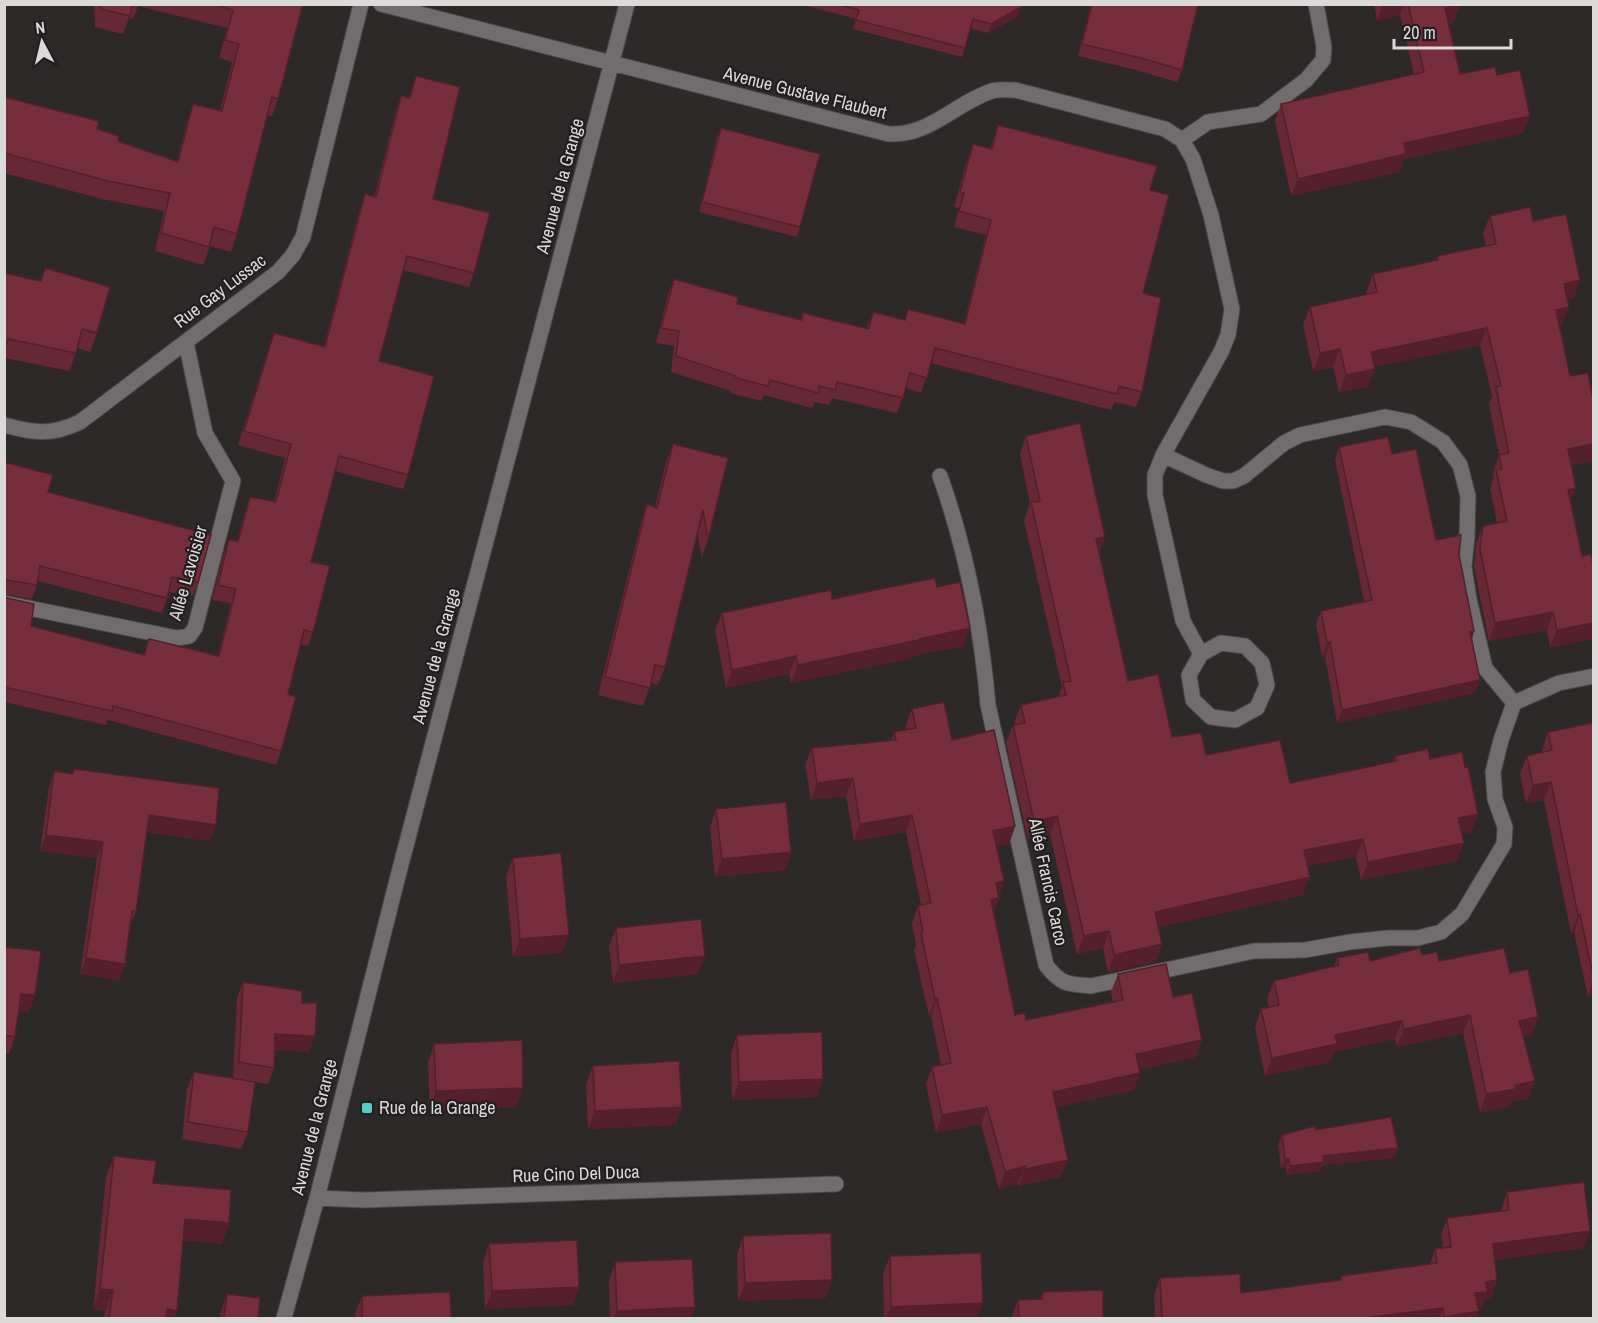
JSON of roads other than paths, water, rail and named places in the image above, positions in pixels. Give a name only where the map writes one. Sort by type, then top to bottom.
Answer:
[{"type":"street","name":"Rue Gay Lussac","points":[[4,425],[29,432],[46,433],[64,430],[80,422],[279,272],[293,255],[303,237],[361,4]]},
{"type":"street","name":"Avenue Gustave Flaubert","points":[[381,4],[889,134],[905,135],[924,128],[994,90],[1015,90],[1165,129],[1182,140]]},
{"type":"street","name":"Avenue de la Grange","points":[[284,1318],[627,4]]},
{"type":"street","points":[[1201,654],[1183,621],[1155,495],[1155,475],[1163,455],[1221,352],[1228,335],[1232,309],[1211,215],[1193,159],[1182,140],[1208,122],[1261,114],[1305,80],[1323,60],[1324,47],[1316,4]]},
{"type":"street","name":"Allée Lavoisier","points":[[4,603],[177,639],[189,636],[195,628],[233,481],[205,434],[186,342]]},
{"type":"street","points":[[1163,455],[1206,475],[1223,481],[1233,481],[1244,476],[1284,443],[1300,435],[1385,417],[1411,422],[1443,442],[1460,465],[1468,496],[1464,567],[1468,599],[1485,669],[1514,704],[1559,683],[1593,676]]},
{"type":"street","name":"Allée Francis Carco","points":[[940,476],[957,523],[975,600],[988,705],[1046,965],[1056,978],[1069,984],[1091,986],[1254,951],[1305,950],[1388,938],[1418,938],[1441,932],[1462,914],[1504,844],[1505,826],[1495,799],[1493,772],[1514,704]]},
{"type":"street","points":[[1221,643],[1245,646],[1262,663],[1267,686],[1257,708],[1235,720],[1211,717],[1193,700],[1189,675],[1201,654],[1221,643]]},
{"type":"street","name":"Rue Cino Del Duca","points":[[317,1198],[364,1200],[836,1184]]},
{"type":"place","name":"Rue de la Grange","points":[[367,1108]]}]
